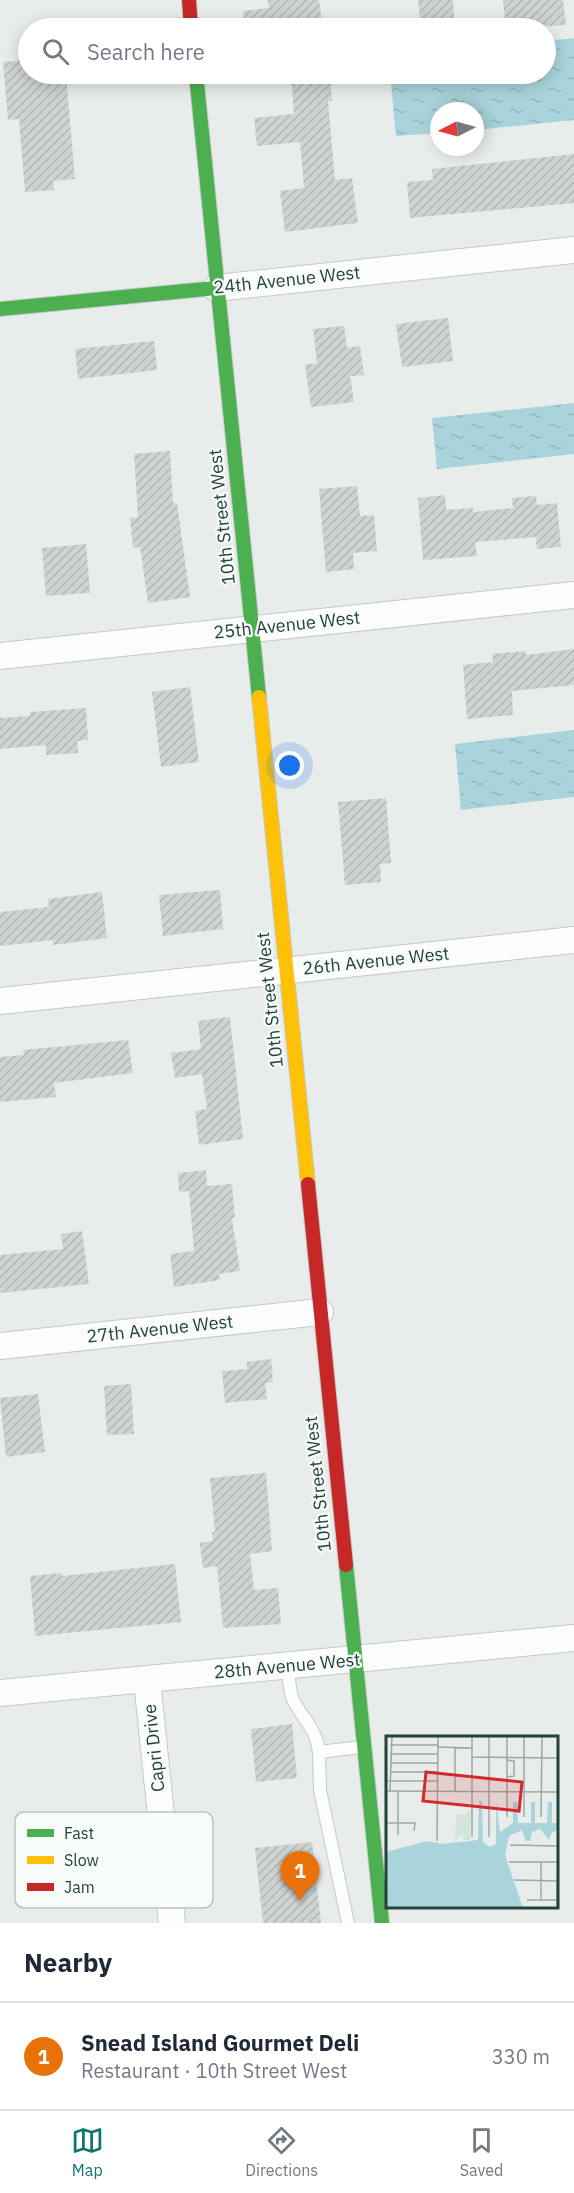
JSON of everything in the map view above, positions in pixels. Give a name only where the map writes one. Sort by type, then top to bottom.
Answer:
[{"type":"street","points":[[189,0],[190,18]]},
{"type":"street","name":"10th Street West","points":[[197,84],[353,1660],[382,1923]]},
{"type":"street","name":"24th Avenue West","points":[[0,309],[574,250]]},
{"type":"street","name":"25th Avenue West","points":[[0,656],[574,595]]},
{"type":"street","name":"26th Avenue West","points":[[0,1001],[574,940]]},
{"type":"street","name":"27th Avenue West","points":[[0,1346],[320,1312]]},
{"type":"street","name":"28th Avenue West","points":[[0,1694],[574,1638]]},
{"type":"street","name":"Capri Drive","points":[[147,1680],[160,1812]]},
{"type":"street","name":"Capri Drive","points":[[170,1908],[171,1923]]},
{"type":"lane","points":[[288,1666],[292,1698],[312,1726],[318,1739],[320,1790],[348,1923]]},
{"type":"lane","points":[[319,1752],[363,1747]]},
{"type":"water","points":[[574,38],[574,120],[484,129],[484,102],[430,102],[430,134],[396,136],[391,84],[556,84],[556,40]]},
{"type":"water","points":[[574,403],[574,454],[437,469],[432,418]]},
{"type":"water","points":[[574,730],[574,797],[461,810],[455,744]]},
{"type":"building","points":[[268,0],[319,0],[322,18],[244,18],[243,11],[269,8]]},
{"type":"building","points":[[418,0],[453,0],[454,18],[420,18]]},
{"type":"building","points":[[503,0],[563,0],[566,25],[556,26],[556,18],[505,18]]},
{"type":"building","points":[[18,61],[18,84],[67,84],[75,179],[53,181],[54,190],[25,192],[19,119],[8,120],[3,62]]},
{"type":"building","points":[[292,84],[331,84],[332,101],[328,101],[335,180],[352,178],[358,223],[285,232],[280,191],[304,188],[300,142],[257,146],[254,118],[294,114]]},
{"type":"building","points":[[574,154],[574,203],[410,218],[407,182],[433,180],[432,169]]},
{"type":"building","points":[[448,318],[453,361],[402,367],[396,324]]},
{"type":"building","points":[[344,326],[347,348],[360,346],[364,375],[350,376],[354,402],[311,407],[305,365],[317,363],[313,329]]},
{"type":"building","points":[[154,341],[157,370],[78,379],[75,349]]},
{"type":"building","points":[[170,451],[173,503],[177,503],[190,597],[148,603],[140,547],[133,548],[130,518],[138,517],[134,454]]},
{"type":"building","points":[[357,486],[360,516],[374,515],[377,551],[353,553],[354,569],[326,572],[319,489]]},
{"type":"building","points":[[445,495],[446,510],[473,508],[473,512],[513,508],[512,498],[536,496],[537,505],[557,503],[561,547],[537,549],[536,537],[475,542],[477,556],[423,560],[418,498]]},
{"type":"building","points":[[86,544],[90,593],[46,596],[42,548]]},
{"type":"building","points":[[574,649],[574,685],[512,691],[513,715],[467,719],[463,665],[493,662],[492,654],[525,651],[526,655]]},
{"type":"building","points":[[190,687],[199,762],[161,767],[152,692]]},
{"type":"building","points":[[86,708],[88,740],[77,741],[78,753],[46,755],[46,745],[0,749],[0,718],[30,716],[30,712]]},
{"type":"building","points":[[386,798],[391,863],[380,864],[381,882],[345,885],[338,802]]},
{"type":"building","points":[[220,890],[223,929],[163,936],[159,895]]},
{"type":"building","points":[[102,892],[107,938],[53,945],[53,940],[0,946],[0,912],[49,907],[48,899]]},
{"type":"building","points":[[230,1017],[243,1139],[199,1145],[195,1111],[207,1109],[202,1074],[175,1078],[171,1053],[201,1049],[198,1021]]},
{"type":"building","points":[[128,1040],[133,1073],[54,1083],[56,1097],[0,1102],[0,1057],[24,1055],[23,1050]]},
{"type":"building","points":[[206,1170],[207,1186],[232,1184],[235,1218],[232,1218],[240,1271],[219,1274],[220,1280],[174,1287],[170,1254],[194,1251],[189,1191],[179,1192],[178,1173]]},
{"type":"building","points":[[82,1231],[89,1284],[0,1293],[0,1255],[63,1249],[61,1234]]},
{"type":"building","points":[[271,1359],[273,1382],[265,1383],[267,1399],[225,1403],[222,1371],[247,1369],[247,1362]]},
{"type":"building","points":[[131,1384],[134,1434],[107,1435],[104,1386]]},
{"type":"building","points":[[38,1394],[45,1452],[6,1457],[0,1398]]},
{"type":"building","points":[[266,1473],[272,1551],[250,1554],[254,1590],[278,1588],[281,1624],[223,1628],[217,1566],[203,1568],[200,1543],[213,1541],[212,1532],[215,1532],[210,1478]]},
{"type":"building","points":[[175,1564],[181,1622],[35,1636],[30,1576],[62,1573],[62,1576]]},
{"type":"building","points":[[292,1724],[297,1778],[256,1782],[251,1729]]},
{"type":"building","points":[[312,1842],[321,1923],[263,1923],[255,1848]]},
{"type":"traffic: fast","points":[[197,84],[259,697]]},
{"type":"traffic: fast","points":[[0,309],[216,288]]},
{"type":"traffic: fast","points":[[346,1565],[382,1923]]},
{"type":"traffic: slow","points":[[259,697],[308,1184]]},
{"type":"traffic: jam","points":[[189,0],[190,18]]},
{"type":"traffic: jam","points":[[308,1184],[346,1565]]},
{"type":"place","name":"Snead Island Gourmet Deli","points":[[300,1901]]}]
